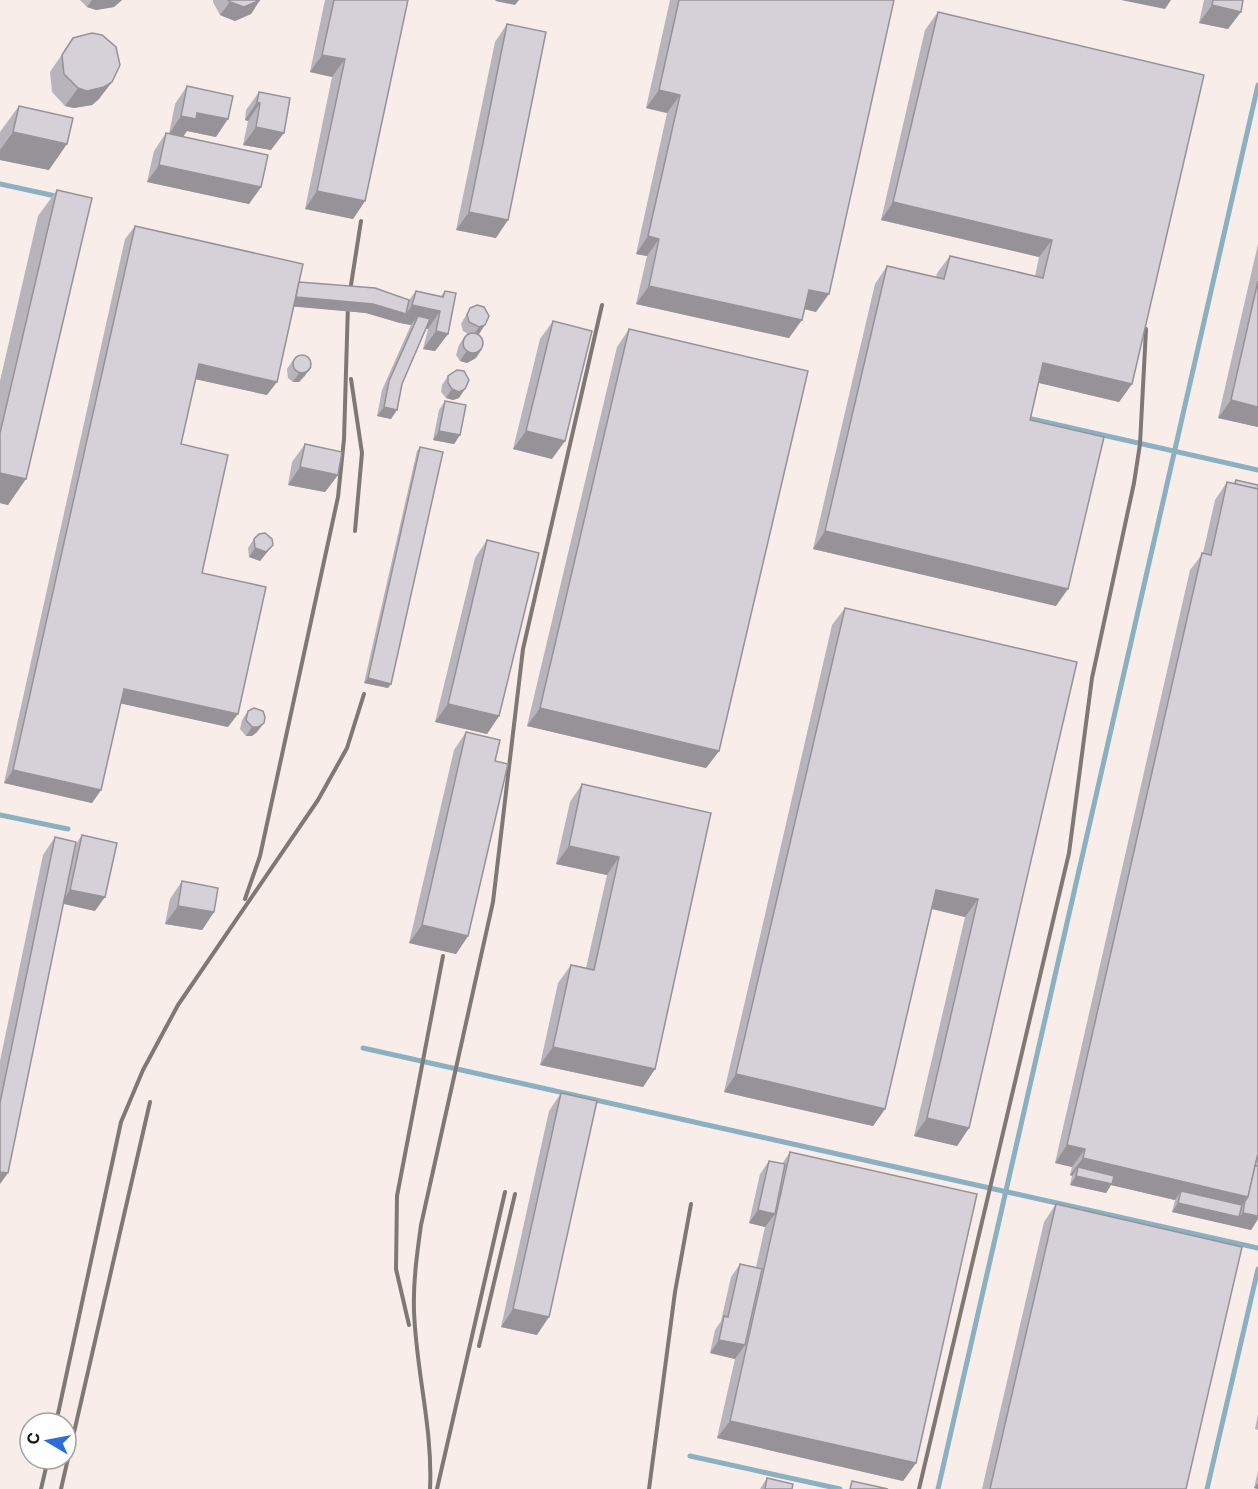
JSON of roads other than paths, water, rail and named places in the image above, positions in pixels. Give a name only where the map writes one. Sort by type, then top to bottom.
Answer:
[{"type":"lane","points":[[938,1489],[1258,85]]},
{"type":"lane","points":[[0,184],[62,198]]},
{"type":"lane","points":[[1014,415],[1258,470]]},
{"type":"lane","points":[[0,815],[68,829]]},
{"type":"lane","points":[[363,1048],[1258,1248]]},
{"type":"lane","points":[[1207,1489],[1258,1269]]},
{"type":"lane","points":[[690,1456],[840,1489]]},
{"type":"railway","points":[[245,899],[260,856],[338,497],[344,439],[348,304],[361,221]]},
{"type":"railway","points":[[430,1489],[429,1444],[414,1311],[421,1225],[493,902],[523,649],[602,305]]},
{"type":"railway","points":[[919,1489],[1069,853],[1092,678],[1134,483],[1140,444],[1146,329]]},
{"type":"railway","points":[[351,379],[362,453],[355,531]]},
{"type":"railway","points":[[59,1411],[121,1122],[143,1070],[178,1005],[318,800],[347,748],[364,694]]},
{"type":"railway","points":[[409,1325],[396,1269],[397,1196],[443,956]]},
{"type":"railway","points":[[61,1489],[150,1102]]},
{"type":"railway","points":[[437,1489],[505,1192]]},
{"type":"railway","points":[[479,1346],[515,1194]]},
{"type":"railway","points":[[649,1489],[675,1292],[691,1204]]},
{"type":"railway","points":[[41,1489],[45,1471]]}]
